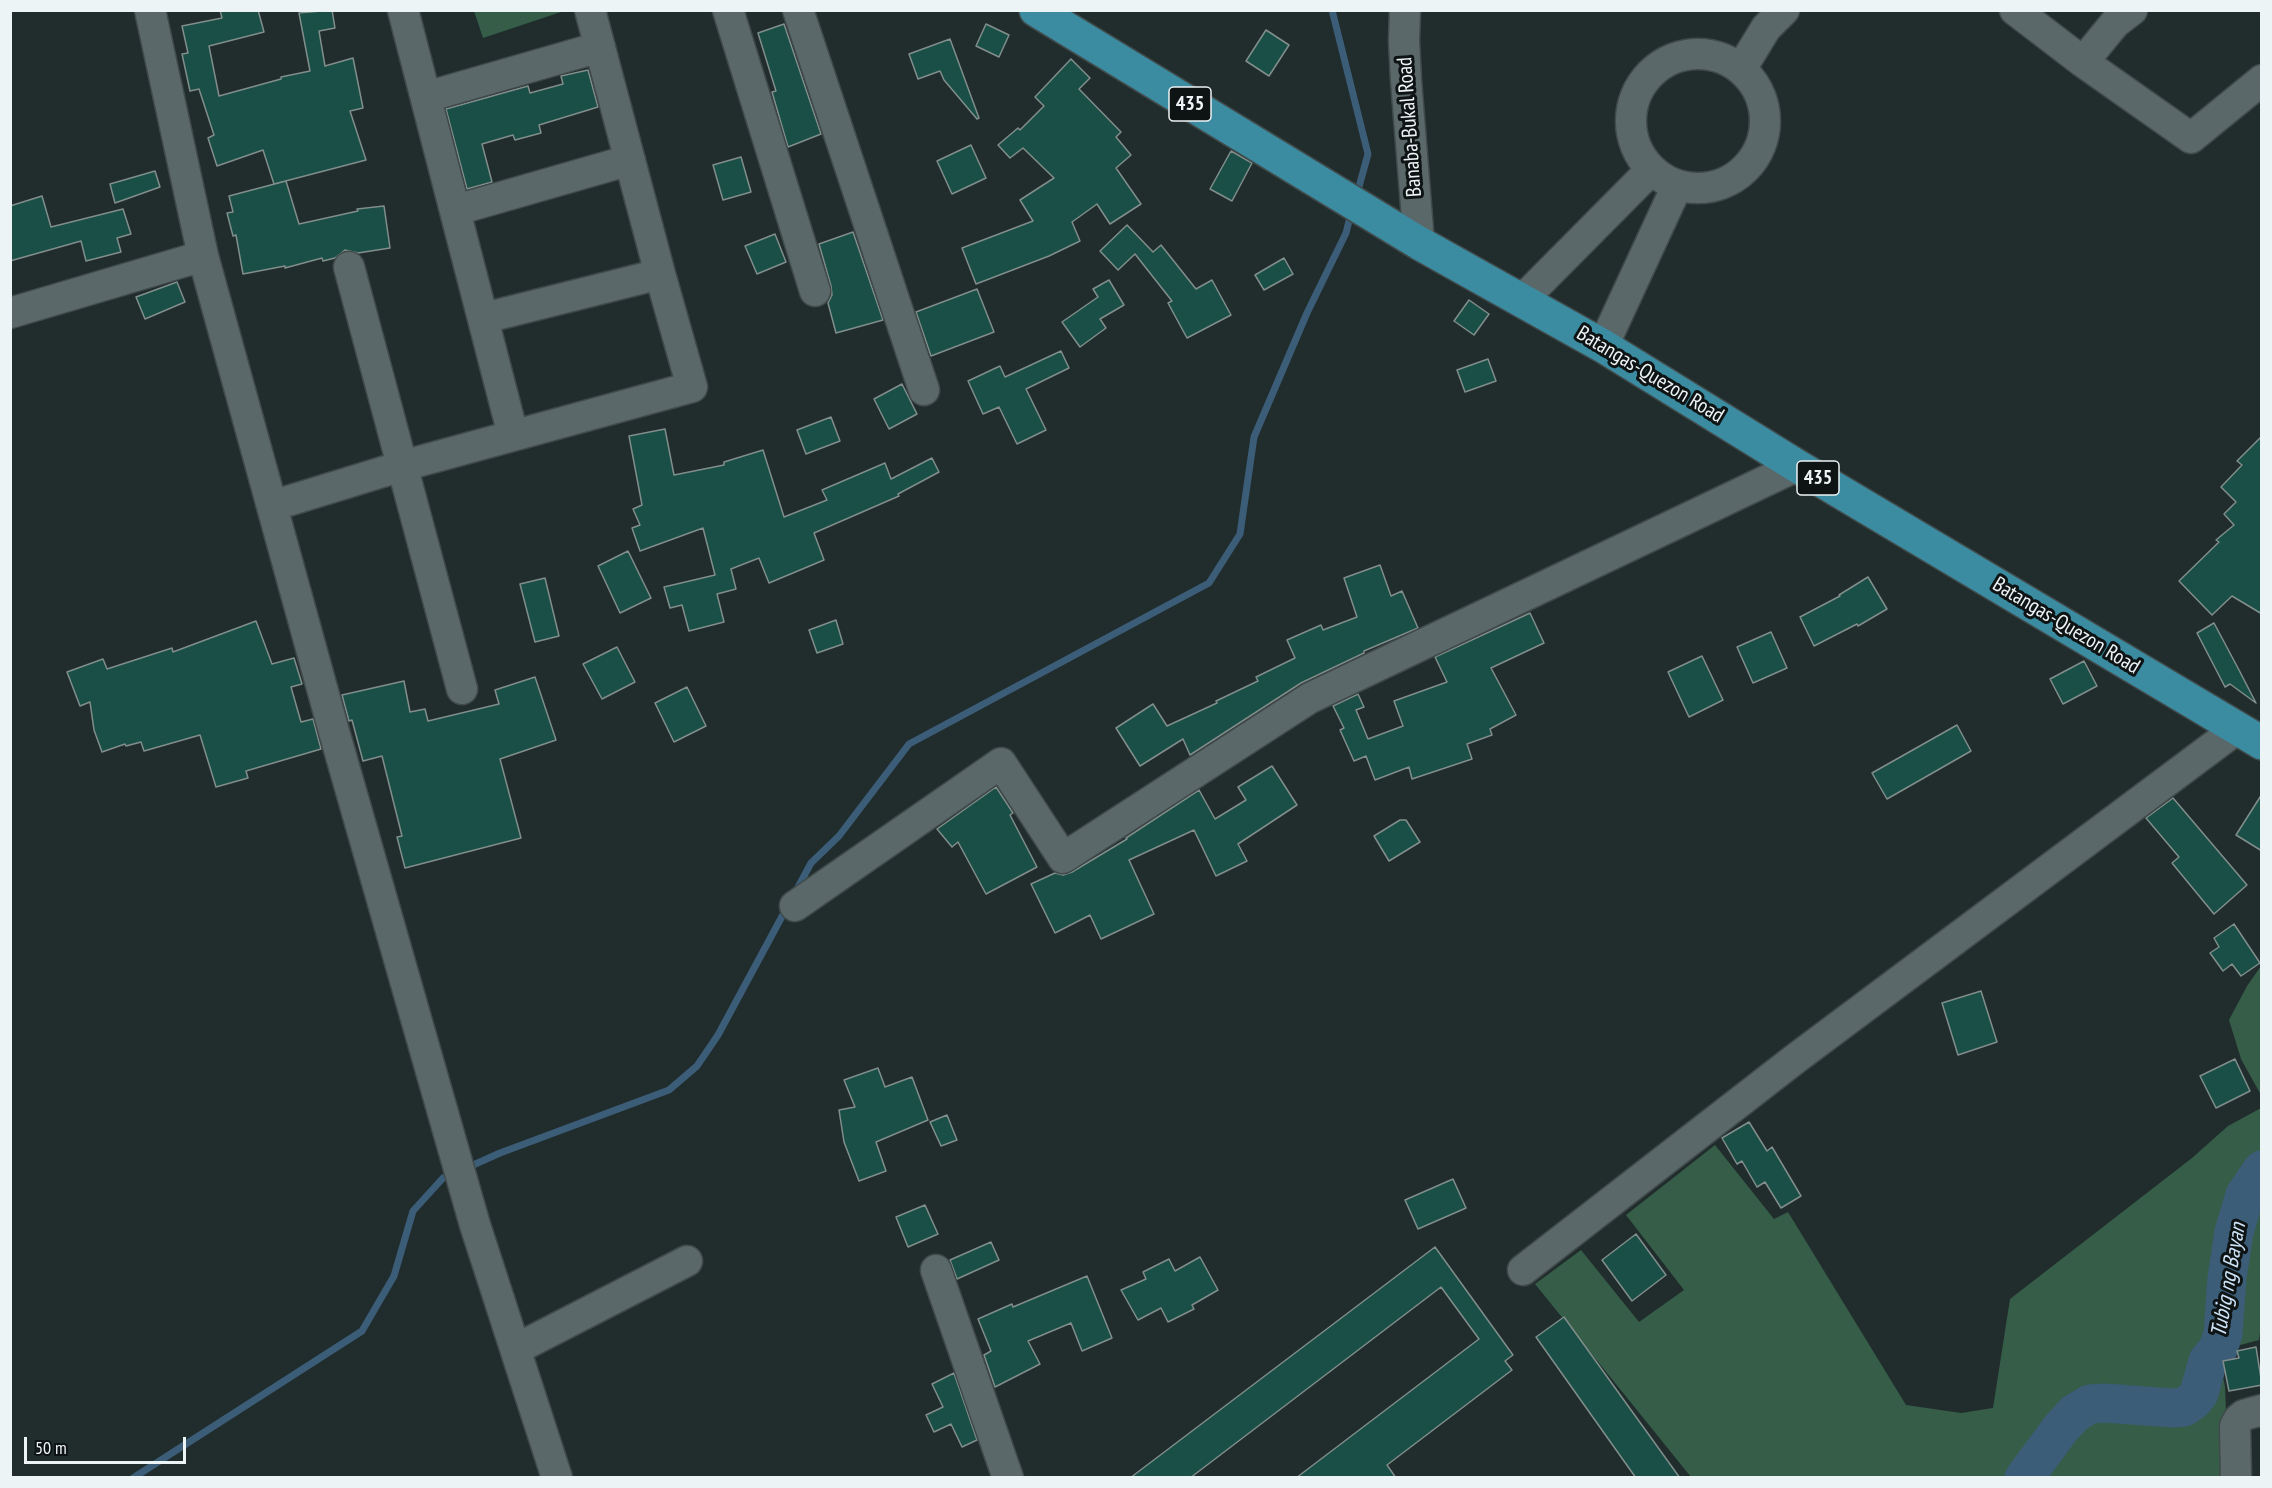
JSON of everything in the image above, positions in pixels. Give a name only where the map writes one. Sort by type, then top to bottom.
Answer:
[{"type":"main road","name":"Batangas-Quezon Road","points":[[1036,10],[1419,243],[1603,346],[1797,466],[2250,735]]},
{"type":"street","points":[[150,10],[203,256],[333,728],[475,1225],[557,1478]]},
{"type":"street","points":[[403,10],[513,435]]},
{"type":"street","points":[[288,501],[402,466],[692,387],[591,10]]},
{"type":"street","points":[[728,10],[815,291]]},
{"type":"street","points":[[798,10],[924,390]]},
{"type":"street","name":"Banaba-Bukal Road","points":[[1405,10],[1405,70],[1419,243]]},
{"type":"street","points":[[1734,65],[1740,41],[1755,10]]},
{"type":"street","points":[[1734,65],[1784,10]]},
{"type":"street","points":[[2015,10],[2083,62],[2191,138],[2262,80]]},
{"type":"street","points":[[2083,62],[2115,23],[2132,10]]},
{"type":"street","points":[[426,96],[600,47]]},
{"type":"street","points":[[1695,53],[1714,55],[1734,65],[1749,77],[1761,95],[1766,117],[1764,139],[1755,159],[1740,175],[1720,186],[1698,189],[1677,186],[1663,179],[1651,170],[1639,154],[1633,136],[1631,116],[1635,97],[1644,80],[1659,66],[1676,57],[1695,53]]},
{"type":"street","points":[[456,210],[630,160]]},
{"type":"street","points":[[1522,300],[1651,170]]},
{"type":"street","points":[[1603,346],[1677,186]]},
{"type":"street","points":[[10,313],[203,256]]},
{"type":"street","points":[[349,267],[462,688]]},
{"type":"street","points":[[484,318],[660,274]]},
{"type":"street","points":[[795,906],[1001,763],[1063,858],[1310,698],[1797,466]]},
{"type":"street","points":[[1523,1270],[1795,1059],[2250,735]]},
{"type":"street","points":[[516,1349],[687,1261]]},
{"type":"street","points":[[936,1270],[1008,1478]]},
{"type":"street","points":[[2236,1478],[2235,1426],[2244,1415],[2262,1410]]},
{"type":"green space","points":[[474,10],[564,11],[483,38]]},
{"type":"green space","points":[[2261,966],[2261,1095],[2241,1059],[2229,1020],[2247,986]]},
{"type":"green space","points":[[2261,1108],[2262,1317],[2259,1340],[2233,1347],[2234,1354],[2222,1358],[2220,1365],[2225,1386],[2226,1413],[2223,1477],[1691,1477],[1535,1284],[1581,1250],[1639,1322],[1684,1290],[1626,1215],[1715,1145],[1774,1219],[1788,1212],[1906,1405],[1961,1413],[1993,1408],[2010,1299],[2192,1158],[2228,1126]]},
{"type":"building","points":[[220,10],[258,10],[264,32],[209,46],[219,96],[281,79],[281,77],[310,71],[299,13],[332,10],[335,28],[319,31],[325,66],[353,58],[363,108],[350,111],[366,160],[274,184],[263,150],[217,166],[208,138],[214,135],[199,89],[190,91],[182,54],[188,53],[182,26],[222,18]]},
{"type":"building","points":[[784,24],[821,134],[788,147],[772,92],[776,91],[758,33]]},
{"type":"building","points":[[986,24],[1009,35],[999,57],[976,46]]},
{"type":"building","points":[[1266,30],[1289,45],[1269,76],[1246,61]]},
{"type":"building","points":[[950,39],[979,118],[977,119],[944,80],[940,71],[918,79],[909,54]]},
{"type":"building","points":[[1071,59],[1090,78],[1079,89],[1121,132],[1116,137],[1131,155],[1116,168],[1141,204],[1110,224],[1097,204],[1072,222],[1080,241],[1049,256],[976,284],[962,248],[1033,221],[1020,200],[1054,178],[1023,148],[1010,158],[998,145],[1018,128],[1020,130],[1044,106],[1035,97]]},
{"type":"building","points":[[588,70],[598,107],[539,125],[541,133],[515,140],[513,135],[482,144],[492,182],[467,189],[446,109],[528,86],[530,93],[563,84],[561,76]]},
{"type":"building","points":[[971,145],[986,178],[952,194],[937,161]]},
{"type":"building","points":[[1231,151],[1252,163],[1232,201],[1210,189]]},
{"type":"building","points":[[741,157],[751,192],[723,200],[713,165]]},
{"type":"building","points":[[155,171],[160,187],[115,203],[110,184]]},
{"type":"building","points":[[286,181],[299,224],[358,211],[357,209],[384,206],[390,248],[358,253],[345,250],[335,258],[323,261],[322,258],[285,268],[285,266],[243,274],[236,235],[233,236],[227,213],[233,212],[229,196]]},
{"type":"building","points":[[42,196],[51,227],[123,209],[131,234],[117,238],[121,252],[86,261],[81,241],[10,261],[10,206]]},
{"type":"building","points":[[1127,225],[1153,252],[1161,245],[1196,289],[1212,280],[1231,315],[1187,338],[1168,303],[1172,301],[1135,254],[1118,270],[1100,251]]},
{"type":"building","points":[[853,232],[883,320],[836,333],[828,303],[832,295],[831,286],[819,244]]},
{"type":"building","points":[[775,234],[786,262],[757,274],[745,246]]},
{"type":"building","points":[[1284,258],[1293,274],[1264,290],[1255,275]]},
{"type":"building","points":[[1109,280],[1124,305],[1100,319],[1106,328],[1080,347],[1062,322],[1098,297],[1093,289]]},
{"type":"building","points":[[177,282],[185,302],[145,319],[136,297]]},
{"type":"building","points":[[977,289],[994,332],[931,356],[916,312]]},
{"type":"building","points":[[1469,300],[1489,314],[1474,335],[1454,321]]},
{"type":"building","points":[[1061,351],[1069,368],[1026,389],[1046,430],[1017,444],[999,407],[983,414],[968,381],[1000,366],[1005,377]]},
{"type":"building","points":[[1488,359],[1496,381],[1465,392],[1457,370]]},
{"type":"building","points":[[902,384],[917,414],[889,429],[874,399]]},
{"type":"building","points":[[831,417],[840,441],[806,454],[797,430]]},
{"type":"building","points":[[665,429],[674,475],[724,465],[724,462],[763,450],[784,517],[827,500],[822,490],[885,463],[891,479],[932,458],[939,472],[898,494],[899,496],[814,533],[824,560],[769,583],[759,558],[731,569],[736,589],[717,594],[724,622],[689,631],[682,605],[670,608],[664,587],[715,575],[703,528],[640,551],[632,528],[640,525],[633,509],[642,505],[629,436]]},
{"type":"building","points":[[2262,436],[2262,614],[2232,596],[2212,615],[2179,581],[2219,542],[2216,540],[2234,525],[2224,514],[2236,502],[2221,487],[2242,465],[2237,461]]},
{"type":"building","points":[[628,551],[651,598],[620,613],[598,566]]},
{"type":"building","points":[[1380,565],[1391,596],[1402,591],[1418,628],[1364,651],[1301,683],[1190,755],[1183,739],[1140,766],[1116,728],[1153,704],[1167,726],[1258,681],[1256,677],[1295,658],[1287,640],[1321,625],[1323,630],[1357,617],[1344,578]]},
{"type":"building","points":[[1868,577],[1887,609],[1858,626],[1857,624],[1814,646],[1800,617],[1840,596]]},
{"type":"building","points":[[545,578],[559,636],[535,642],[520,584]]},
{"type":"building","points":[[1530,613],[1544,643],[1491,668],[1516,715],[1490,729],[1492,735],[1467,744],[1472,759],[1412,779],[1409,767],[1375,780],[1366,756],[1354,761],[1340,730],[1344,728],[1333,706],[1358,694],[1364,707],[1356,710],[1368,739],[1403,726],[1394,701],[1447,682],[1435,657]]},
{"type":"building","points":[[836,620],[843,644],[817,653],[809,630]]},
{"type":"building","points":[[256,621],[272,664],[294,658],[302,684],[291,687],[301,722],[313,719],[321,749],[246,771],[248,778],[216,787],[200,735],[144,751],[141,742],[126,746],[125,744],[102,752],[94,730],[90,702],[80,706],[67,672],[103,659],[107,669],[172,648],[173,652]]},
{"type":"building","points":[[2214,623],[2256,703],[2230,684],[2225,687],[2197,633]]},
{"type":"building","points":[[1771,632],[1787,668],[1753,683],[1737,647]]},
{"type":"building","points":[[617,647],[635,682],[602,699],[583,664]]},
{"type":"building","points":[[1702,656],[1723,700],[1689,717],[1668,672]]},
{"type":"building","points":[[2084,661],[2097,686],[2063,704],[2050,679]]},
{"type":"building","points":[[535,677],[556,740],[500,759],[521,838],[405,868],[397,837],[402,836],[382,756],[363,761],[352,720],[349,721],[342,695],[404,681],[410,712],[425,709],[428,721],[499,704],[495,690]]},
{"type":"building","points":[[687,687],[706,726],[674,742],[655,703]]},
{"type":"building","points":[[1957,725],[1971,751],[1887,799],[1872,773]]},
{"type":"building","points":[[1272,766],[1297,805],[1238,844],[1247,861],[1216,876],[1194,830],[1129,860],[1154,914],[1101,939],[1090,915],[1055,933],[1031,884],[1055,873],[1063,875],[1072,872],[1127,839],[1199,790],[1215,819],[1246,800],[1238,787]]},
{"type":"building","points":[[996,787],[1013,813],[1010,815],[1037,867],[986,894],[958,842],[952,847],[937,829]]},
{"type":"building","points":[[2262,794],[2262,851],[2236,835]]},
{"type":"building","points":[[2173,798],[2247,885],[2214,914],[2172,863],[2179,857],[2146,818]]},
{"type":"building","points":[[1400,820],[1406,820],[1420,842],[1389,861],[1374,836]]},
{"type":"building","points":[[2234,924],[2260,963],[2241,976],[2232,964],[2223,971],[2210,953],[2219,947],[2214,938]]},
{"type":"building","points":[[1981,991],[1997,1042],[1958,1055],[1942,1003]]},
{"type":"building","points":[[2235,1059],[2250,1091],[2216,1108],[2200,1076]]},
{"type":"building","points":[[878,1068],[885,1087],[912,1077],[928,1120],[876,1142],[886,1171],[859,1181],[844,1142],[839,1110],[855,1107],[844,1080]]},
{"type":"building","points":[[947,1115],[957,1140],[941,1146],[930,1122]]},
{"type":"building","points":[[1749,1122],[1767,1151],[1772,1147],[1801,1196],[1781,1208],[1765,1182],[1757,1187],[1742,1161],[1737,1164],[1722,1138]]},
{"type":"building","points":[[1453,1179],[1466,1208],[1418,1229],[1405,1200]]},
{"type":"building","points":[[925,1205],[938,1234],[908,1247],[896,1217]]},
{"type":"building","points":[[1636,1234],[1666,1275],[1632,1301],[1602,1260]]},
{"type":"building","points":[[991,1242],[999,1260],[957,1279],[950,1260]]},
{"type":"building","points":[[1435,1247],[1513,1355],[1505,1361],[1512,1370],[1387,1465],[1396,1478],[1296,1478],[1479,1339],[1441,1287],[1190,1478],[1130,1478]]},
{"type":"building","points":[[1200,1257],[1218,1290],[1192,1305],[1194,1309],[1168,1322],[1161,1308],[1138,1320],[1121,1290],[1146,1279],[1143,1272],[1169,1259],[1175,1271]]},
{"type":"building","points":[[1087,1276],[1112,1338],[1082,1351],[1071,1323],[1028,1341],[1040,1364],[995,1387],[984,1355],[991,1351],[978,1319]]},
{"type":"building","points":[[1564,1317],[1680,1478],[1636,1478],[1536,1337]]},
{"type":"building","points":[[2256,1347],[2262,1385],[2229,1391],[2223,1361],[2239,1358],[2237,1351]]},
{"type":"building","points":[[954,1373],[977,1440],[962,1447],[951,1424],[934,1432],[926,1415],[943,1407],[932,1384]]},
{"type":"waterway","points":[[1332,10],[1368,154],[1357,194]]},
{"type":"waterway","points":[[796,891],[811,863],[839,836],[909,744],[1209,583],[1240,534],[1254,437],[1307,313],[1346,233],[1351,213]]},
{"type":"waterway","points":[[471,1166],[669,1090],[697,1066],[718,1035],[786,909]]},
{"type":"waterway","name":"Tubig ng Bayan","points":[[2024,1478],[2061,1428],[2075,1413],[2090,1404],[2173,1408],[2184,1407],[2194,1400],[2199,1393],[2208,1361],[2218,1349],[2223,1334],[2227,1278],[2234,1232],[2245,1195],[2262,1170]]},
{"type":"waterway","points":[[133,1478],[362,1331],[394,1276],[413,1211],[443,1178]]}]
